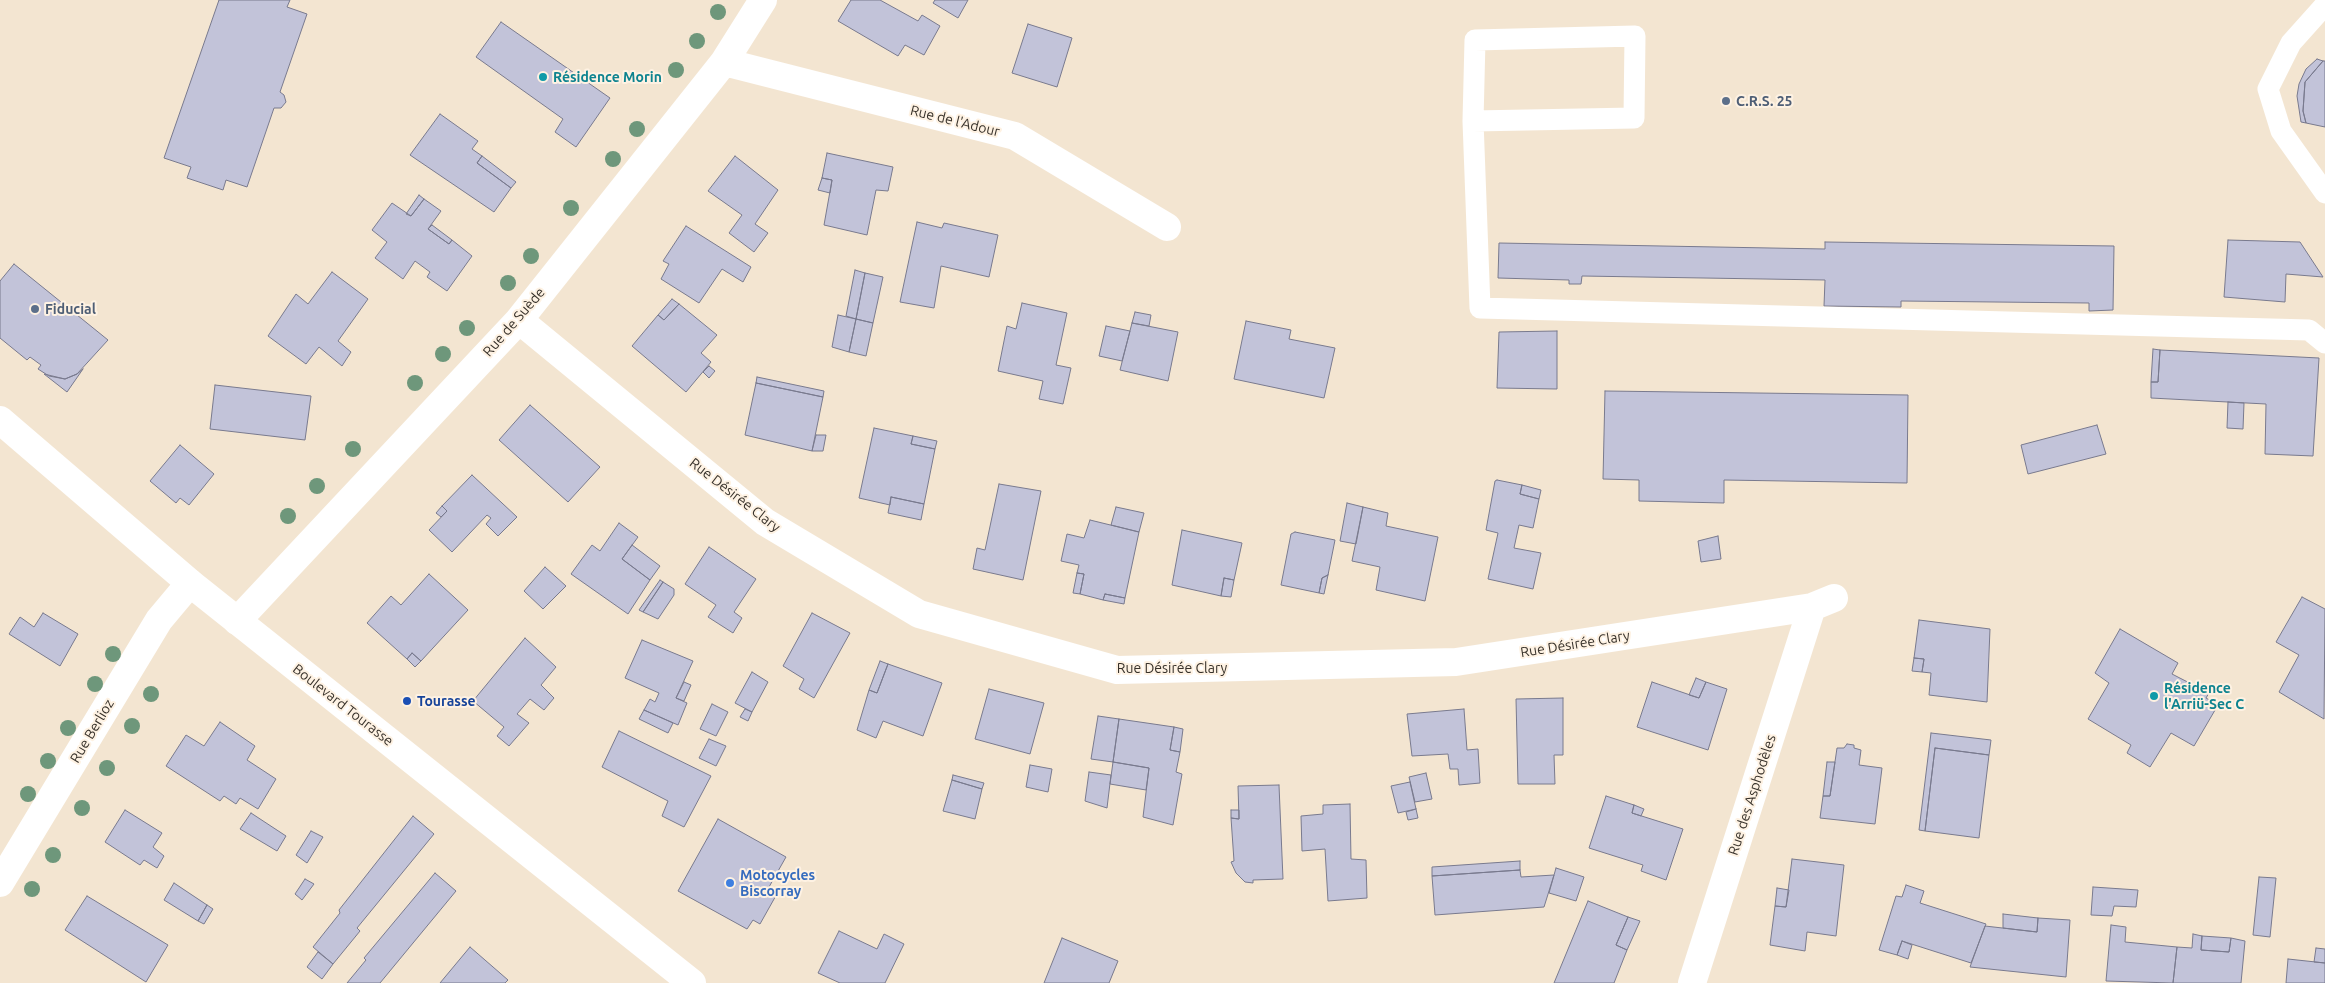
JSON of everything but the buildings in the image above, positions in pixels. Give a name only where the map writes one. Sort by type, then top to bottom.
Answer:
[{"type":"street","name":"Rue de Suède","points":[[237,621],[519,320],[724,62],[763,0]]},
{"type":"street","name":"Rue de l'Adour","points":[[724,62],[1015,136],[1167,228]]},
{"type":"street","name":"Rue Désirée Clary","points":[[519,320],[765,522],[919,614],[1117,670],[1456,662],[1823,602]]},
{"type":"street","name":"Boulevard Tourasse","points":[[0,420],[190,583],[692,983]]},
{"type":"street","name":"Rue Berlioz","points":[[0,884],[159,620],[190,583]]},
{"type":"street","name":"Rue des Asphodèles","points":[[1692,983],[1823,602]]},
{"type":"lane","points":[[2325,5],[2291,43],[2268,89],[2281,131],[2325,193]]},
{"type":"lane","points":[[1473,121],[1634,118],[1635,36],[1476,40],[1473,121],[1480,308],[2309,330],[2325,343]]},
{"type":"place","name":"Résidence Morin","points":[[543,77]]},
{"type":"place","name":"C.R.S. 25","points":[[1726,101]]},
{"type":"place","name":"Fiducial","points":[[35,309]]},
{"type":"place","name":"Résidence l'Arriü-Sec C","points":[[2154,696]]},
{"type":"place","name":"Tourasse","points":[[407,701]]},
{"type":"place","name":"Motocycles Biscorray","points":[[730,883]]}]
